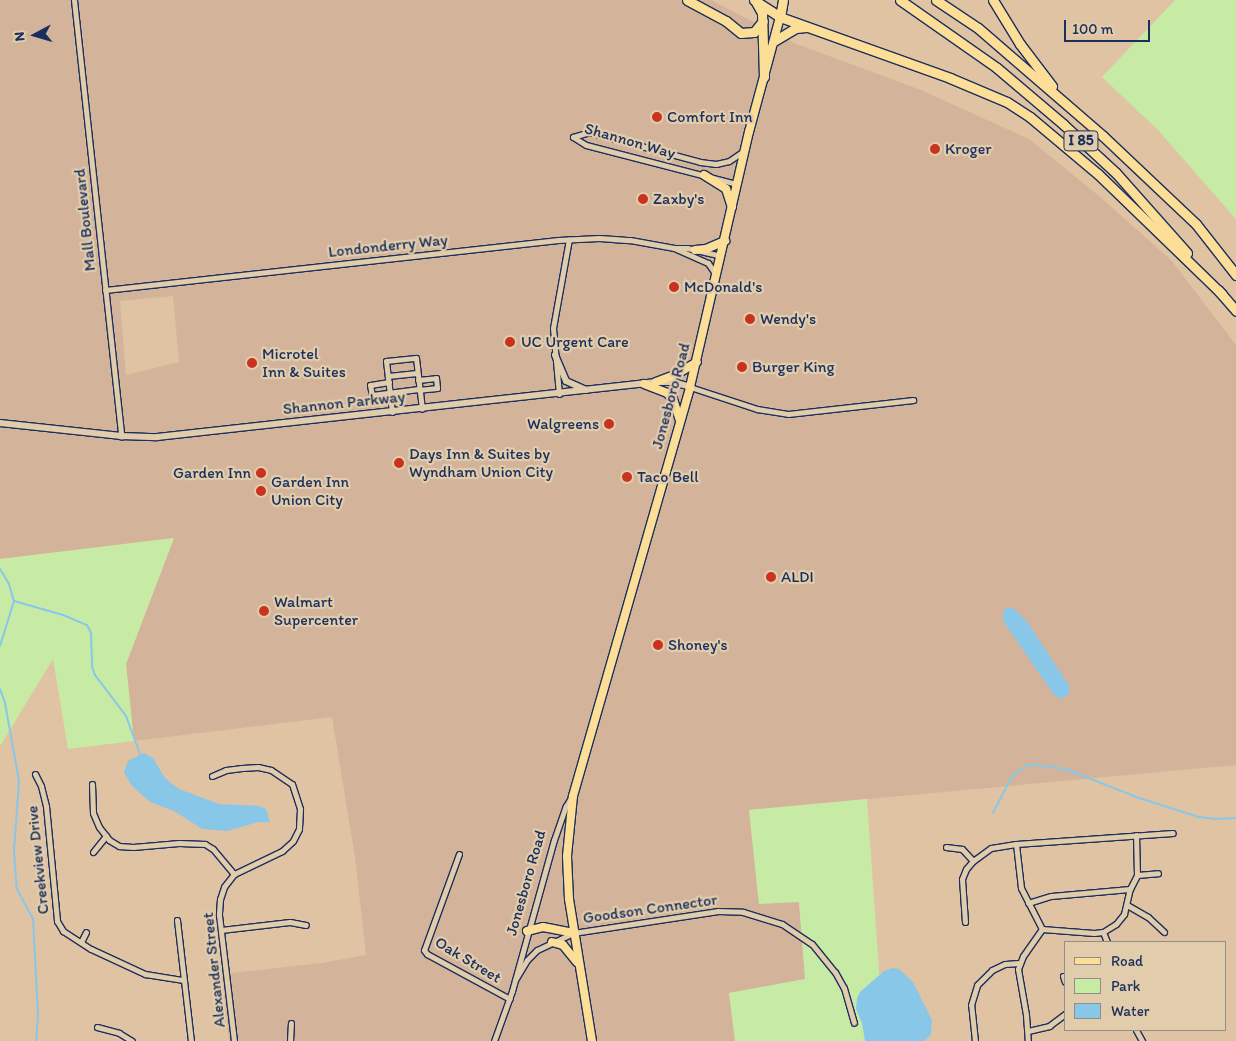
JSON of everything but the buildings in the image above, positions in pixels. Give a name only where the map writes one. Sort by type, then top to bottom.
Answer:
[{"type":"highway","points":[[687,0],[726,21],[741,33],[754,32],[763,21]]},
{"type":"highway","name":"Jonesboro Road","points":[[780,16],[783,0]]},
{"type":"highway","name":"I 85","points":[[900,0],[997,68],[1063,124],[1116,173],[1236,311]]},
{"type":"highway","name":"I 85","points":[[936,0],[978,28],[1065,102],[1196,224],[1236,275]]},
{"type":"highway","points":[[993,0],[1020,44],[1065,102]]},
{"type":"highway","points":[[755,1],[761,8],[763,21],[764,77]]},
{"type":"highway","points":[[755,1],[780,16],[950,78],[1007,102],[1030,117],[1098,174],[1222,294]]},
{"type":"highway","points":[[774,41],[796,28],[810,27]]},
{"type":"main road","name":"Jonesboro Road","points":[[573,933],[567,869],[572,796],[697,362],[744,152],[780,16]]},
{"type":"main road","points":[[704,175],[726,189],[732,207]]},
{"type":"main road","points":[[695,250],[706,249],[725,241]]},
{"type":"main road","points":[[656,382],[677,374],[697,362]]},
{"type":"main road","points":[[644,384],[667,393],[676,405],[680,420]]},
{"type":"main road","points":[[527,931],[543,927],[573,933],[592,1041]]},
{"type":"main road","points":[[552,942],[563,945],[578,964]]},
{"type":"street","name":"Mall Boulevard","points":[[74,0],[121,436]]},
{"type":"street","name":"Shannon Way","points":[[737,184],[586,145],[573,138],[589,132],[700,162],[716,164],[729,161],[744,152]]},
{"type":"street","name":"Londonderry Way","points":[[105,290],[569,239],[630,240],[722,256]]},
{"type":"street","points":[[559,394],[553,328],[569,239]]},
{"type":"street","name":"Londonderry Way","points":[[674,248],[708,263],[717,276]]},
{"type":"street","points":[[554,355],[566,381],[587,390]]},
{"type":"street","points":[[392,412],[386,361],[416,358],[422,409]]},
{"type":"street","points":[[417,373],[370,384],[372,395],[437,388],[436,378],[418,380]]},
{"type":"street","name":"Shannon Parkway","points":[[0,423],[121,436],[195,433],[656,382],[674,382],[690,387]]},
{"type":"street","points":[[690,387],[757,409],[788,414],[913,400]]},
{"type":"street","points":[[92,784],[94,813],[99,826],[106,836],[119,846],[205,844],[213,849],[234,874],[282,851],[293,841],[299,830],[300,809],[292,784],[271,770],[258,767],[226,770],[212,776]]},
{"type":"street","name":"Creekview Drive","points":[[35,774],[42,786],[46,806],[57,921],[63,931],[145,974],[184,980]]},
{"type":"street","name":"Jonesboro Road","points":[[494,1041],[510,999],[527,931],[554,840],[566,806],[572,796]]},
{"type":"street","points":[[965,922],[962,879],[966,869],[973,861],[991,848],[1016,844],[1136,834],[1173,833]]},
{"type":"street","points":[[1042,929],[1103,932],[1116,924],[1127,905],[1130,890],[1137,875],[1136,834]]},
{"type":"street","points":[[93,852],[106,836]]},
{"type":"street","points":[[1016,844],[1021,888],[1028,903],[1042,924],[1042,929],[1019,963],[1018,975],[1028,1041]]},
{"type":"street","points":[[946,846],[962,849],[973,861]]},
{"type":"street","name":"Oak Street","points":[[459,854],[424,950],[427,954],[510,999]]},
{"type":"street","points":[[1137,875],[1158,873]]},
{"type":"street","name":"Alexander Street","points":[[234,874],[224,887],[220,899],[221,930],[234,1041]]},
{"type":"street","points":[[1028,903],[1051,896],[1130,890]]},
{"type":"street","points":[[1127,905],[1148,917],[1164,932]]},
{"type":"street","name":"Goodson Connector","points":[[573,933],[718,911],[743,912],[767,918],[797,933],[824,957],[844,988],[854,1023]]},
{"type":"street","points":[[177,920],[191,1041]]},
{"type":"street","points":[[221,930],[290,922],[306,926]]},
{"type":"street","points":[[81,942],[86,932]]},
{"type":"street","points":[[1103,932],[1107,941]]},
{"type":"street","name":"Jonesboro Road","points":[[515,980],[532,955],[552,942],[573,933]]},
{"type":"street","points":[[975,1041],[971,1005],[977,985],[992,970],[1005,964],[1019,963]]},
{"type":"street","points":[[1028,1031],[1049,1026],[1064,1015]]},
{"type":"street","points":[[290,1041],[291,1023]]},
{"type":"street","points":[[97,1027],[119,1033],[132,1041]]},
{"type":"street","points":[[1138,1031],[1142,1041]]},
{"type":"shaded area","points":[[0,0],[711,0],[794,43],[921,90],[1029,139],[1099,196],[1171,260],[1236,345],[1236,765],[749,810],[759,904],[799,902],[805,979],[729,993],[735,1041],[229,1041],[222,974],[322,963],[366,955],[355,857],[332,717],[134,741],[126,664],[174,538],[0,559]],"holes":[[[173,296],[179,362],[126,375],[120,301]]]},
{"type":"green space","points":[[1175,0],[1236,0],[1236,219],[1157,129],[1102,77]]},
{"type":"green space","points":[[174,538],[126,664],[134,741],[68,749],[53,659],[0,746],[0,559]]},
{"type":"green space","points":[[867,799],[884,1041],[735,1041],[729,993],[805,979],[799,902],[759,904],[749,810]]},
{"type":"water","points":[[1012,607],[1026,620],[1070,687],[1068,695],[1061,699],[1054,695],[1003,621],[1004,609]]},
{"type":"water","points":[[144,753],[153,758],[165,778],[179,789],[219,804],[259,806],[266,809],[270,822],[259,822],[227,831],[202,829],[174,811],[150,802],[131,785],[124,772],[128,761]]},
{"type":"water","points":[[892,968],[899,969],[913,982],[932,1020],[931,1035],[924,1041],[865,1041],[862,1023],[856,1009],[857,998],[860,992],[884,971]]},
{"type":"waterway","points":[[0,569],[9,584],[14,601],[0,646]]},
{"type":"waterway","points":[[14,601],[63,615],[87,625],[91,633],[92,667],[95,675],[126,716],[140,754]]},
{"type":"waterway","points":[[0,689],[5,703],[19,781],[14,850],[17,889],[33,919],[38,1015],[36,1041]]},
{"type":"waterway","points":[[993,813],[1012,776],[1026,766],[1034,764],[1068,770],[1139,798],[1199,817],[1216,819],[1236,818]]},
{"type":"place","name":"Comfort Inn","points":[[657,117]]},
{"type":"place","name":"Kroger","points":[[935,149]]},
{"type":"place","name":"Zaxby's","points":[[643,199]]},
{"type":"place","name":"McDonald's","points":[[674,287]]},
{"type":"place","name":"Wendy's","points":[[750,319]]},
{"type":"place","name":"UC Urgent Care","points":[[510,342]]},
{"type":"place","name":"Microtel Inn & Suites","points":[[252,363]]},
{"type":"place","name":"Burger King","points":[[742,367]]},
{"type":"place","name":"Walgreens","points":[[609,424]]},
{"type":"place","name":"Days Inn & Suites by Wyndham Union City","points":[[399,463]]},
{"type":"place","name":"Garden Inn","points":[[261,473]]},
{"type":"place","name":"Taco Bell","points":[[627,477]]},
{"type":"place","name":"Garden Inn Union City","points":[[261,491]]},
{"type":"place","name":"ALDI","points":[[771,577]]},
{"type":"place","name":"Walmart Supercenter","points":[[264,611]]},
{"type":"place","name":"Shoney's","points":[[658,645]]}]
